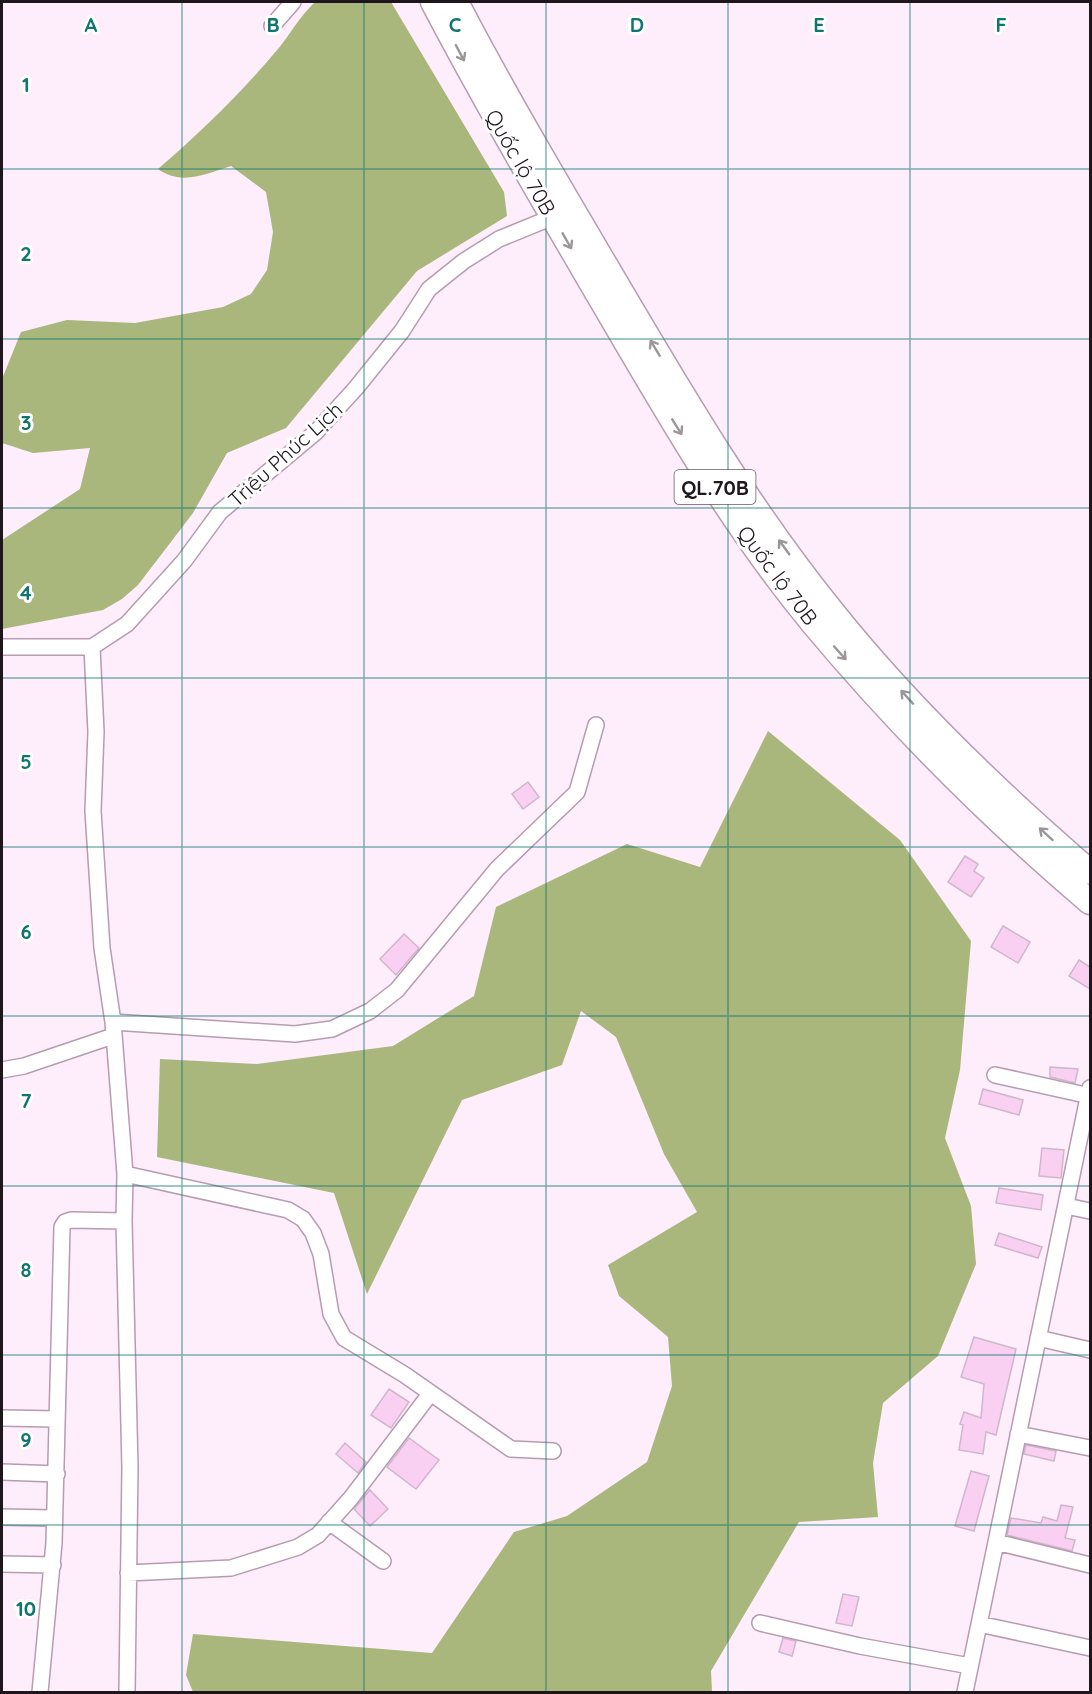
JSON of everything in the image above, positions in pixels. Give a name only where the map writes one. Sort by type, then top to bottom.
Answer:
[{"type":"main road","name":"Quốc lộ 70B","points":[[433,2],[479,90],[553,217],[669,394],[751,501],[830,610],[939,733],[1009,801],[1090,872]]},
{"type":"main road","name":"Quốc lộ 70B","points":[[456,2],[499,86],[669,394],[731,512],[812,621],[926,750],[990,814],[1090,902]]},
{"type":"street","points":[[272,26],[293,2]]},
{"type":"street","name":"Triệu Phúc Lịch","points":[[92,647],[127,624],[184,561],[220,512],[316,432],[402,330],[429,289],[464,261],[499,239],[553,217]]},
{"type":"street","points":[[2,647],[92,647],[96,732],[94,822],[102,948],[113,1029],[125,1174],[124,1221],[130,1467],[127,1692]]},
{"type":"street","points":[[2,1070],[24,1066],[113,1029],[295,1034],[332,1029],[370,1011],[397,990],[497,869],[577,792],[596,725]]},
{"type":"street","points":[[964,1692],[1090,1093],[995,1075]]},
{"type":"street","points":[[125,1174],[288,1210],[303,1219],[313,1233],[321,1254],[332,1314],[344,1338],[405,1375],[430,1395],[511,1449],[553,1450]]},
{"type":"street","points":[[1066,1206],[1090,1211]]},
{"type":"street","points":[[40,1692],[53,1565],[62,1227],[65,1222],[71,1220],[124,1221]]},
{"type":"street","points":[[1038,1338],[1090,1350]]},
{"type":"street","points":[[128,1573],[231,1568],[298,1547],[318,1535],[430,1395]]},
{"type":"street","points":[[2,1418],[57,1419]]},
{"type":"street","points":[[1018,1434],[1090,1448]]},
{"type":"street","points":[[2,1473],[57,1474]]},
{"type":"street","points":[[2,1517],[53,1518]]},
{"type":"street","points":[[329,1522],[383,1561]]},
{"type":"street","points":[[996,1542],[1090,1564]]},
{"type":"street","points":[[2,1563],[53,1565]]},
{"type":"street","points":[[760,1623],[860,1646],[970,1666]]},
{"type":"street","points":[[979,1624],[1090,1648]]},
{"type":"shaded area","points":[[315,2],[391,2],[504,192],[507,216],[417,271],[286,428],[227,453],[193,513],[138,585],[122,599],[103,610],[2,629],[2,540],[80,489],[90,448],[33,453],[2,443],[2,379],[21,332],[67,320],[135,323],[223,307],[251,294],[267,270],[273,232],[266,192],[231,166],[185,178],[167,174],[158,169],[250,81]]},
{"type":"shaded area","points":[[768,731],[900,840],[971,941],[960,1070],[945,1138],[971,1206],[976,1264],[938,1356],[883,1403],[873,1463],[878,1517],[799,1522],[711,1671],[712,1692],[193,1692],[186,1675],[193,1634],[432,1653],[514,1532],[567,1516],[647,1462],[672,1386],[668,1337],[619,1296],[608,1265],[697,1212],[664,1154],[616,1037],[581,1011],[562,1065],[462,1100],[367,1294],[334,1193],[157,1157],[160,1059],[257,1064],[393,1046],[474,996],[496,907],[627,844],[700,867]]},
{"type":"building","points":[[528,782],[539,797],[523,809],[512,794]]},
{"type":"building","points":[[965,856],[978,864],[974,871],[984,878],[971,897],[948,882]]},
{"type":"building","points":[[1003,926],[1030,942],[1018,963],[991,947]]},
{"type":"building","points":[[404,934],[419,948],[396,975],[380,959]]},
{"type":"building","points":[[1079,960],[1090,967],[1090,989],[1069,976]]},
{"type":"building","points":[[1050,1067],[1078,1069],[1075,1083],[1050,1077]]},
{"type":"building","points":[[983,1089],[1023,1100],[1019,1115],[979,1104]]},
{"type":"building","points":[[1042,1148],[1064,1150],[1061,1178],[1039,1176]]},
{"type":"building","points":[[999,1188],[1043,1195],[1041,1210],[996,1203]]},
{"type":"building","points":[[999,1233],[1042,1247],[1038,1258],[995,1245]]},
{"type":"building","points":[[974,1337],[1016,1349],[996,1435],[986,1432],[983,1454],[959,1450],[963,1425],[960,1424],[964,1412],[981,1418],[984,1384],[961,1377]]},
{"type":"building","points":[[389,1389],[409,1402],[391,1428],[371,1415]]},
{"type":"building","points":[[409,1438],[439,1460],[416,1489],[387,1467]]},
{"type":"building","points":[[345,1443],[366,1462],[358,1473],[336,1454]]},
{"type":"building","points":[[1026,1445],[1056,1451],[1054,1461],[1024,1454]]},
{"type":"building","points":[[971,1471],[989,1476],[974,1531],[955,1526]]},
{"type":"building","points":[[370,1490],[388,1509],[370,1526],[354,1509]]},
{"type":"building","points":[[1061,1505],[1073,1507],[1065,1538],[1075,1540],[1072,1551],[1007,1535],[1011,1518],[1041,1523],[1043,1517],[1057,1521]]},
{"type":"building","points":[[843,1594],[859,1597],[852,1626],[836,1623]]},
{"type":"building","points":[[783,1638],[796,1641],[792,1656],[779,1652]]}]
